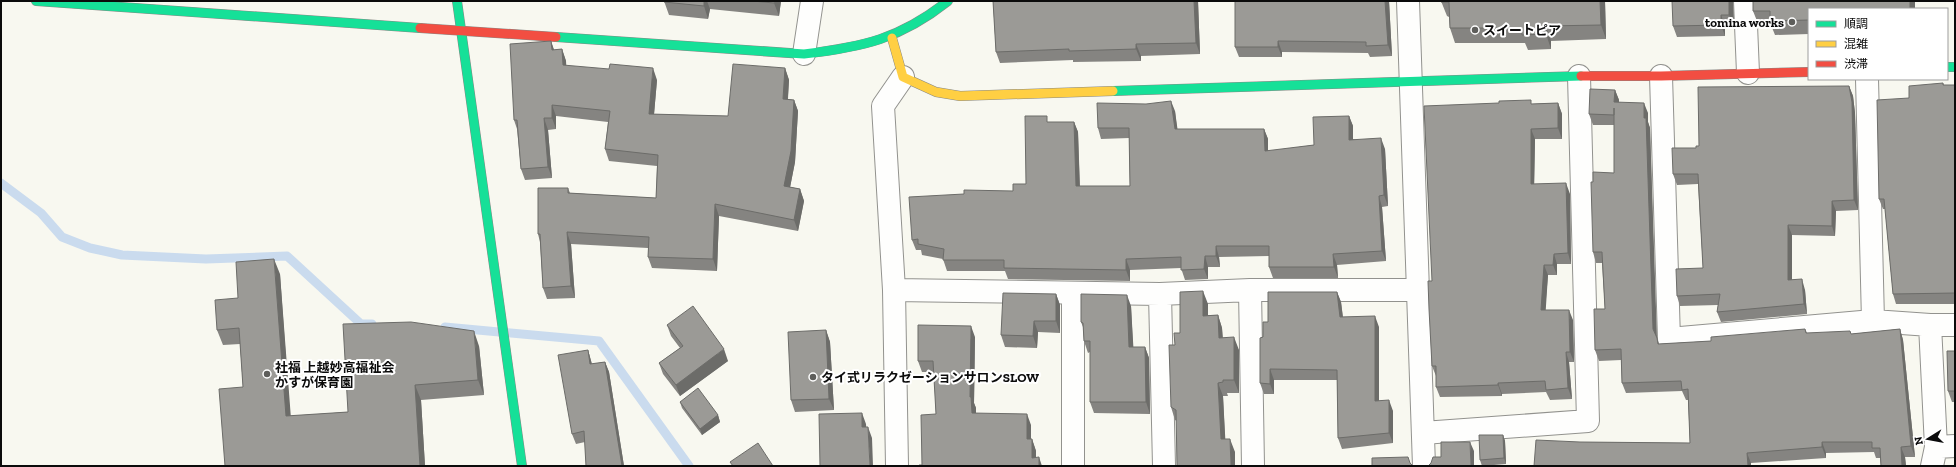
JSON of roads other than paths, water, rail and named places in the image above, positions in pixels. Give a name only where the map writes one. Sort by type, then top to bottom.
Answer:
[{"type":"street","points":[[36,1],[804,54],[859,47],[892,38],[914,26],[948,1]]},
{"type":"street","points":[[457,1],[522,466]]},
{"type":"street","points":[[804,54],[812,1]]},
{"type":"street","points":[[1408,1],[1424,466]]},
{"type":"street","points":[[1745,1],[1748,73]]},
{"type":"street","points":[[892,38],[903,77],[936,92],[960,96],[1411,83],[1579,76],[1661,76],[1808,72]]},
{"type":"street","points":[[1423,433],[1588,421],[1579,76]]},
{"type":"street","points":[[1661,76],[1669,339],[1873,322],[1955,325]]},
{"type":"street","points":[[897,466],[894,290],[883,106],[903,77]]},
{"type":"street","points":[[1867,80],[1873,322]]},
{"type":"street","points":[[894,290],[1160,294],[1250,290],[1419,290]]},
{"type":"street","points":[[1250,290],[1253,466]]},
{"type":"street","points":[[1073,293],[1073,466]]},
{"type":"street","points":[[1160,294],[1164,466]]},
{"type":"street","points":[[1930,325],[1941,453]]},
{"type":"waterway","points":[[1,183],[41,213],[62,237],[90,248],[122,255],[206,259],[287,256],[361,324],[372,324]]},
{"type":"waterway","points":[[445,327],[599,341],[689,466]]},
{"type":"place","name":"tomina works","points":[[1792,22]]},
{"type":"place","name":"スイートピア","points":[[1475,30]]},
{"type":"place","name":"社福 上越妙高福祉会 かすが保育園","points":[[267,374]]},
{"type":"place","name":"タイ式リラクゼーションサロンSLOW","points":[[813,377]]}]
